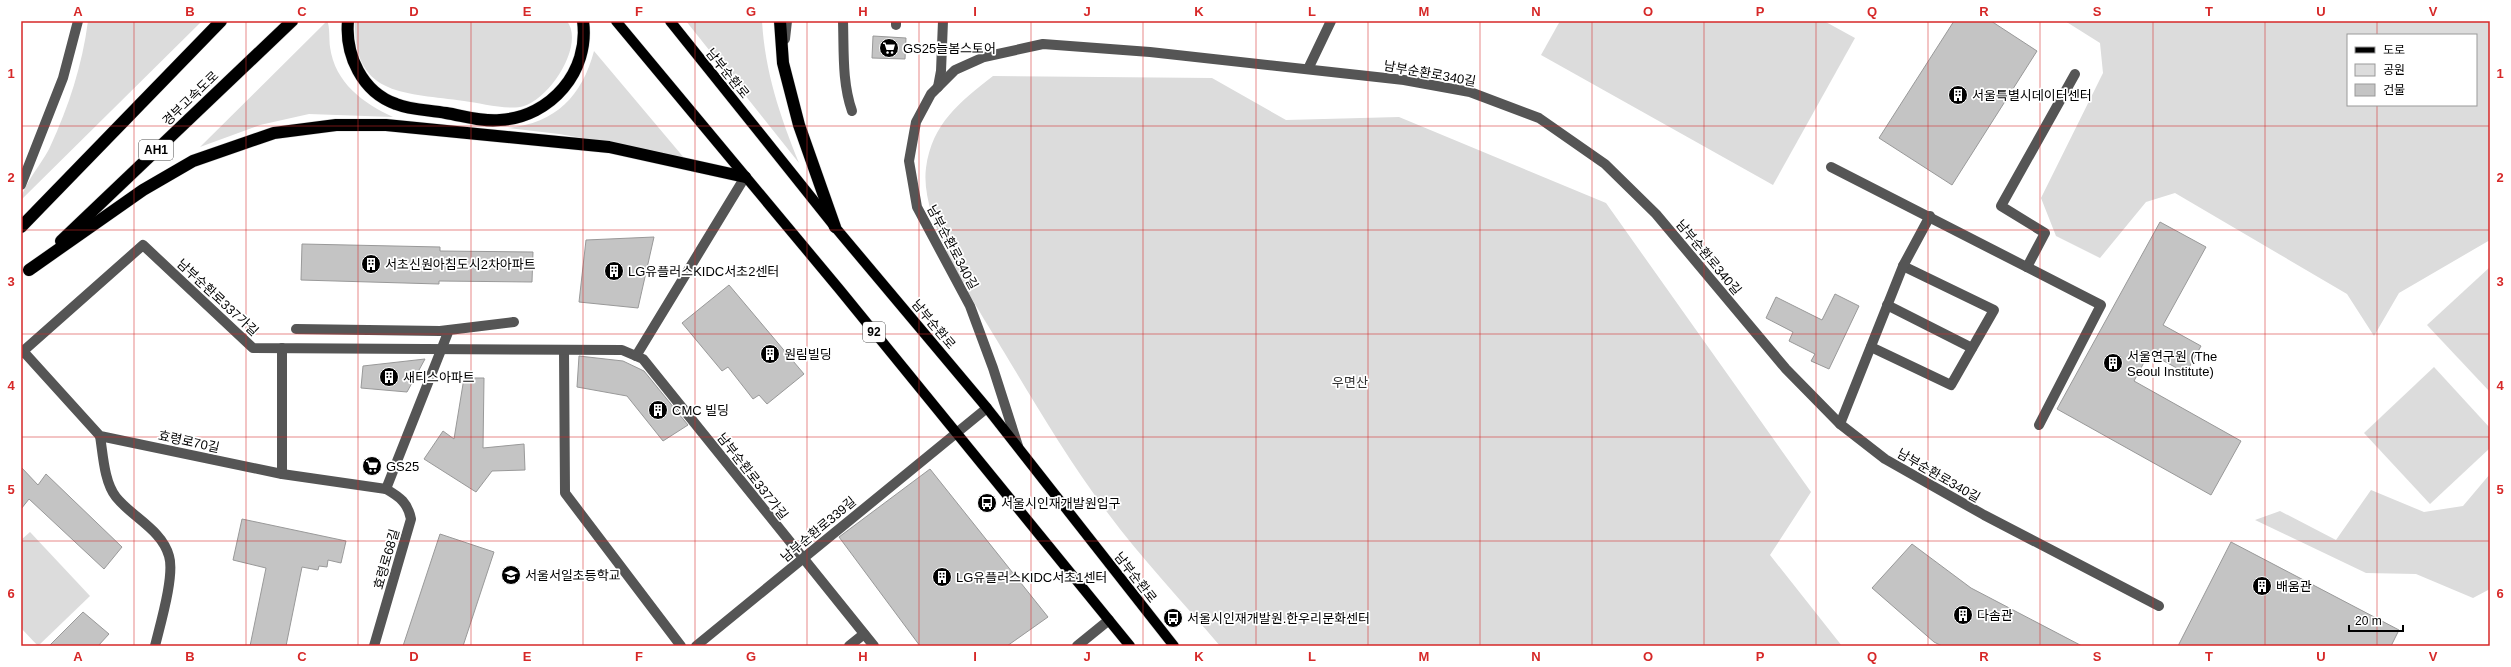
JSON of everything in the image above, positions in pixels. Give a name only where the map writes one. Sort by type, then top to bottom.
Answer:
[{"type":"highway","points":[[21,228],[221,21]]},
{"type":"highway","name":"경부고속도로","points":[[25,275],[292,21]]},
{"type":"highway","points":[[348,21],[348,37],[352,58],[361,76],[381,97],[397,105],[499,120],[518,117],[537,110],[557,96],[568,84],[582,54],[584,21]]},
{"type":"highway","points":[[780,21],[783,63],[799,126],[835,227]]},
{"type":"highway","points":[[25,275],[143,190],[193,161],[274,133],[336,125],[386,125],[609,147],[745,177]]},
{"type":"main road","name":"92","points":[[616,21],[956,432],[1130,646]]},
{"type":"main road","name":"남부순환로","points":[[670,21],[835,227],[988,408],[1174,646]]},
{"type":"street","points":[[21,185],[63,78],[78,21]]},
{"type":"street","points":[[783,63],[787,21]]},
{"type":"street","points":[[843,21],[844,72],[847,95],[852,111]]},
{"type":"street","points":[[938,87],[942,71],[943,21]]},
{"type":"street","points":[[1308,69],[1331,21]]},
{"type":"street","name":"남부순환로340길","points":[[1018,446],[993,368],[970,306],[917,207],[909,161],[916,122],[931,94],[955,70],[984,57],[1043,44],[1150,52],[1404,80],[1470,92],[1539,118],[1605,164],[1656,214],[1786,369],[1840,424],[1885,459],[1918,478],[1984,515],[2159,606]]},
{"type":"street","points":[[2027,267],[2045,233],[2001,206],[2075,74]]},
{"type":"street","points":[[1831,167],[1930,216],[2101,305],[2040,425]]},
{"type":"street","points":[[636,356],[745,177]]},
{"type":"street","points":[[1840,424],[1903,266],[1930,216]]},
{"type":"street","name":"남부순환로337가길","points":[[22,352],[143,245],[253,348],[622,350],[643,359],[802,559],[874,646]]},
{"type":"street","points":[[1871,347],[1951,384],[1994,310],[1903,266]]},
{"type":"street","points":[[1887,306],[1972,348]]},
{"type":"street","points":[[296,329],[440,330],[514,322],[449,330],[443,349],[386,489]]},
{"type":"street","points":[[282,348],[282,474]]},
{"type":"street","points":[[564,350],[566,493],[681,646]]},
{"type":"street","points":[[22,352],[100,436],[109,483],[116,497],[163,541],[170,556],[170,574],[155,646]]},
{"type":"street","name":"남부순환로339길","points":[[696,646],[956,432],[988,408]]},
{"type":"street","name":"효령로70길","points":[[100,436],[282,474],[386,489]]},
{"type":"street","name":"효령로68길","points":[[374,646],[411,519],[408,507],[404,502],[386,489]]},
{"type":"street","points":[[1077,646],[1108,620]]},
{"type":"street","points":[[849,646],[864,634]]},
{"type":"green space","points":[[88,21],[202,21],[21,200],[25,188],[50,147],[69,101],[82,54]]},
{"type":"green space","points":[[327,21],[333,60],[344,81],[361,98],[393,117],[309,114],[260,125],[200,147]]},
{"type":"green space","points":[[355,21],[567,21],[571,31],[572,43],[562,70],[544,93],[534,101],[524,106],[511,108],[422,96],[403,92],[387,86],[373,78],[363,65],[357,46]]},
{"type":"green space","points":[[686,21],[762,21],[766,58],[774,94],[799,163]]},
{"type":"green space","points":[[1560,21],[1824,21],[1855,38],[1773,185],[1541,55]]},
{"type":"green space","points":[[2065,21],[2490,21],[2490,240],[2399,293],[2374,336],[2347,294],[2175,193],[2146,202],[2100,258],[2056,236],[2041,198],[2103,73],[2100,43]]},
{"type":"green space","points":[[594,51],[685,159],[651,150],[559,134],[508,128],[525,125],[540,120],[553,113],[564,104],[574,94],[582,81],[589,67]]},
{"type":"green space","name":"우면산","points":[[993,76],[1212,78],[1286,120],[1399,117],[1606,203],[1811,492],[1770,555],[1842,646],[1220,646],[1134,546],[1107,512],[1066,453],[979,311],[940,238],[931,213],[926,190],[926,168],[929,152],[934,138],[949,115],[969,95]]},
{"type":"green space","points":[[2490,267],[2490,392],[2427,325]]},
{"type":"green space","points":[[2434,367],[2490,428],[2490,448],[2430,504],[2364,433]]},
{"type":"green space","points":[[2490,474],[2490,589],[2473,598],[2416,574],[2366,573],[2255,520],[2280,511],[2336,540],[2371,490],[2424,512],[2463,506]]},
{"type":"green space","points":[[30,532],[90,596],[38,646],[21,628],[21,540]]},
{"type":"building","name":"서울특별시데이터센터","points":[[1954,21],[1991,21],[2037,51],[1952,185],[1879,138]]},
{"type":"building","name":"GS25늘봄스토어","points":[[873,36],[906,38],[905,59],[872,58]]},
{"type":"building","name":"서울연구원 (The Seoul Institute)","points":[[2160,222],[2206,247],[2163,325],[2201,346],[2186,373],[2149,353],[2134,381],[2241,441],[2211,495],[2057,409]]},
{"type":"building","name":"LG유플러스KIDC서초2센터","points":[[654,237],[638,308],[579,302],[586,240]]},
{"type":"building","name":"서초신원아침도시2차아파트","points":[[302,244],[440,247],[440,251],[533,252],[532,282],[439,281],[439,284],[301,280]]},
{"type":"building","points":[[729,285],[804,374],[767,404],[759,395],[753,399],[728,367],[722,371],[682,323]]},
{"type":"building","points":[[1835,294],[1859,306],[1829,369],[1811,361],[1815,354],[1789,341],[1793,332],[1766,318],[1776,297],[1822,320]]},
{"type":"building","name":"CMC 빌딩","points":[[579,356],[623,361],[644,371],[688,425],[663,441],[627,396],[577,387]]},
{"type":"building","name":"새티스아파트","points":[[425,359],[407,392],[361,388],[363,366]]},
{"type":"building","points":[[464,378],[484,378],[483,448],[524,444],[525,470],[492,471],[476,492],[424,459],[443,431],[454,439]]},
{"type":"building","points":[[21,467],[38,485],[46,474],[122,547],[104,569],[29,499],[21,509]]},
{"type":"building","name":"LG유플러스KIDC서초1센터","points":[[930,469],[1048,617],[1007,646],[920,646],[839,537]]},
{"type":"building","points":[[242,519],[346,541],[341,563],[328,560],[327,567],[319,566],[318,570],[302,567],[286,646],[250,646],[266,568],[233,560]]},
{"type":"building","points":[[440,534],[494,552],[463,646],[403,646]]},
{"type":"building","name":"배움관","points":[[2231,542],[2399,630],[2391,646],[2178,646]]},
{"type":"building","name":"다솜관","points":[[1912,544],[1971,588],[2082,646],[1942,646],[1934,642],[1872,588]]},
{"type":"building","points":[[83,612],[109,634],[98,646],[49,646]]},
{"type":"place","name":"GS25늘봄스토어","points":[[889,48]]},
{"type":"place","name":"서울특별시데이터센터","points":[[1958,95]]},
{"type":"place","name":"서초신원아침도시2차아파트","points":[[371,264]]},
{"type":"place","name":"LG유플러스KIDC서초2센터","points":[[614,271]]},
{"type":"place","name":"원림빌딩","points":[[770,354]]},
{"type":"place","name":"서울연구원 (The Seoul Institute)","points":[[2113,363]]},
{"type":"place","name":"새티스아파트","points":[[389,377]]},
{"type":"place","name":"CMC 빌딩","points":[[658,410]]},
{"type":"place","name":"GS25","points":[[372,466]]},
{"type":"place","name":"서울시인재개발원입구","points":[[987,503]]},
{"type":"place","name":"서울서일초등학교","points":[[511,575]]},
{"type":"place","name":"LG유플러스KIDC서초1센터","points":[[942,577]]},
{"type":"place","name":"배움관","points":[[2262,586]]},
{"type":"place","name":"다솜관","points":[[1963,615]]},
{"type":"place","name":"서울시인재개발원.한우리문화센터","points":[[1173,618]]}]
